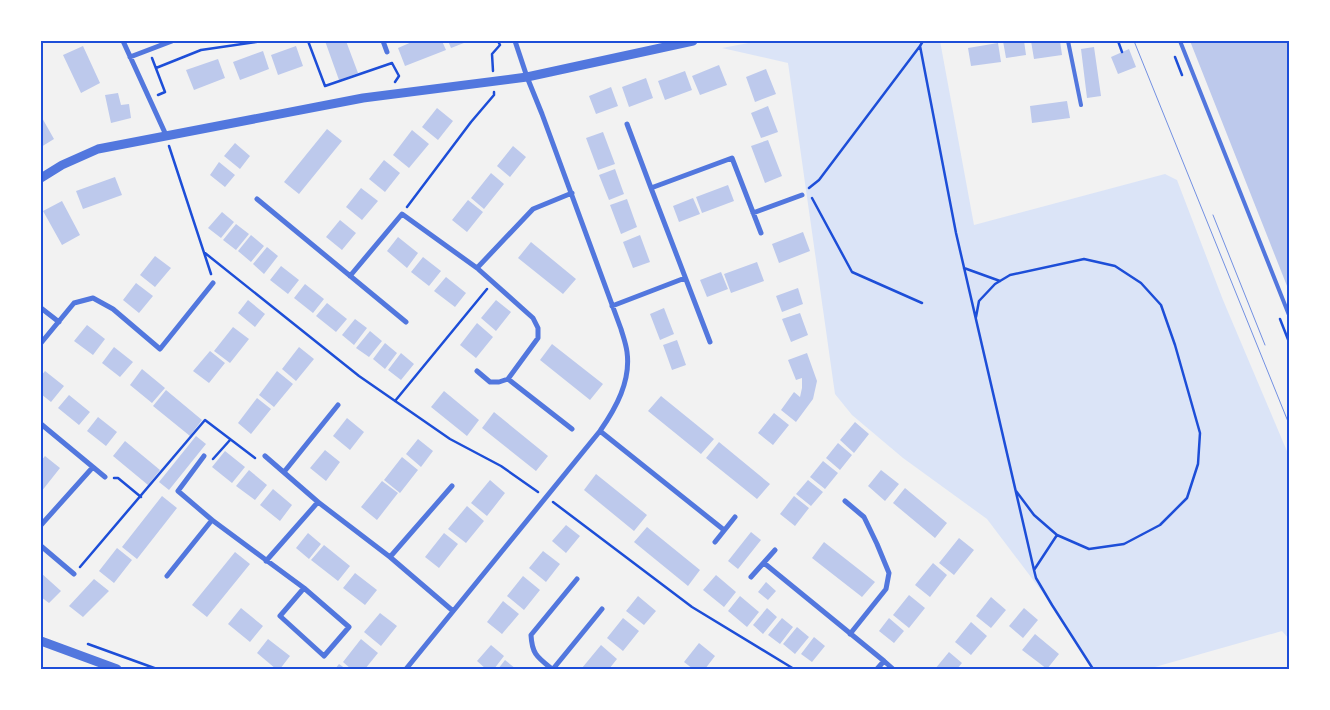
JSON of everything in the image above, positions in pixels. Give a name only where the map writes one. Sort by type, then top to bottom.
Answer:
[{"type":"street","points":[[123,41],[166,135]]},
{"type":"street","points":[[130,57],[172,41]]},
{"type":"street","points":[[383,41],[387,52]]},
{"type":"street","points":[[406,669],[600,432],[611,415],[627,381],[627,352],[621,329],[515,41]]},
{"type":"street","points":[[41,178],[98,149],[387,95],[527,77],[693,41]]},
{"type":"street","points":[[627,124],[710,342]]},
{"type":"street","points":[[651,188],[732,158],[761,233]]},
{"type":"street","points":[[477,268],[533,209],[572,193]]},
{"type":"street","points":[[753,213],[802,195]]},
{"type":"street","points":[[256,199],[406,322]]},
{"type":"street","points":[[350,276],[402,214],[477,268],[532,318],[538,328],[538,338],[508,379],[490,382],[477,371]]},
{"type":"street","points":[[612,306],[686,278]]},
{"type":"street","points":[[41,344],[74,302],[93,298],[113,309],[160,349],[213,283]]},
{"type":"street","points":[[41,308],[58,322]]},
{"type":"street","points":[[508,379],[572,429]]},
{"type":"street","points":[[284,472],[338,405]]},
{"type":"street","points":[[41,424],[105,477]]},
{"type":"street","points":[[600,432],[724,530]]},
{"type":"street","points":[[204,456],[178,491],[212,520],[304,588],[350,627],[324,656],[280,616],[304,588]]},
{"type":"street","points":[[265,456],[318,502],[390,557],[453,611]]},
{"type":"street","points":[[41,525],[93,467]]},
{"type":"street","points":[[390,557],[452,486]]},
{"type":"street","points":[[845,500],[864,517],[878,544],[889,573],[886,589],[850,634]]},
{"type":"street","points":[[266,561],[318,502]]},
{"type":"street","points":[[714,542],[735,517]]},
{"type":"street","points":[[167,576],[212,520]]},
{"type":"street","points":[[41,546],[74,574]]},
{"type":"street","points":[[751,577],[775,550]]},
{"type":"street","points":[[764,563],[893,669]]},
{"type":"street","points":[[578,579],[532,635],[532,648],[539,658],[552,669],[602,609]]},
{"type":"street","points":[[41,641],[117,669]]},
{"type":"street","points":[[877,669],[884,661]]},
{"type":"lane","points":[[1068,41],[1081,105]]},
{"type":"lane","points":[[1180,41],[1289,315]]},
{"type":"path","points":[[156,68],[201,50],[263,41]]},
{"type":"path","points":[[308,41],[325,86],[392,63]]},
{"type":"path","points":[[402,214],[471,122],[494,95],[492,54],[500,45],[498,41]]},
{"type":"path","points":[[922,303],[852,272],[807,190],[819,180],[923,41]]},
{"type":"path","points":[[1118,41],[1122,52]]},
{"type":"path","points":[[920,46],[964,268],[1036,578],[1092,669]]},
{"type":"path","points":[[149,50],[165,92],[149,98]]},
{"type":"path","points":[[387,52],[399,76],[387,95]]},
{"type":"path","points":[[166,135],[213,283]]},
{"type":"path","points":[[204,253],[359,376],[450,439],[501,466],[546,497],[692,607],[794,669]]},
{"type":"path","points":[[976,319],[979,301],[1000,281],[1010,275],[1084,259],[1115,266],[1141,283],[1161,305],[1175,345],[1200,433],[1198,464],[1187,498],[1160,525],[1124,544],[1089,549],[1057,535],[1034,515],[1015,490]]},
{"type":"path","points":[[964,268],[1000,281]]},
{"type":"path","points":[[395,401],[493,282]]},
{"type":"path","points":[[74,574],[205,420],[256,459],[261,453],[265,456]]},
{"type":"path","points":[[204,456],[212,462],[230,440]]},
{"type":"path","points":[[105,477],[118,478],[141,497]]},
{"type":"path","points":[[1034,570],[1057,535]]},
{"type":"path","points":[[79,641],[157,669]]},
{"type":"shaded area","points":[[759,41],[940,41],[974,225],[1165,174],[1177,180],[1223,300],[1289,456],[1289,639],[1282,631],[1148,669],[1093,669],[1052,605],[987,519],[903,458],[852,415],[835,394],[788,63],[722,48]]},
{"type":"building","points":[[325,41],[346,41],[358,73],[339,80]]},
{"type":"building","points":[[414,41],[442,41],[446,50],[405,66],[398,48]]},
{"type":"building","points":[[448,41],[469,41],[451,48]]},
{"type":"building","points":[[1003,41],[1024,41],[1026,55],[1006,58]]},
{"type":"building","points":[[1031,41],[1060,41],[1062,55],[1034,59]]},
{"type":"building","points":[[1190,41],[1289,41],[1289,291]]},
{"type":"building","points":[[998,43],[1001,62],[971,66],[968,48]]},
{"type":"building","points":[[83,46],[100,83],[81,93],[63,55]]},
{"type":"building","points":[[296,46],[303,66],[278,75],[271,55]]},
{"type":"building","points":[[1094,47],[1101,96],[1087,98],[1081,49]]},
{"type":"building","points":[[1129,49],[1136,67],[1118,74],[1111,57]]},
{"type":"building","points":[[263,51],[269,69],[240,80],[233,62]]},
{"type":"building","points":[[218,59],[225,78],[194,90],[186,70]]},
{"type":"building","points":[[719,65],[727,85],[700,95],[692,76]]},
{"type":"building","points":[[766,69],[776,94],[755,102],[746,77]]},
{"type":"building","points":[[685,71],[692,90],[665,100],[658,81]]},
{"type":"building","points":[[646,78],[653,98],[629,107],[622,87]]},
{"type":"building","points":[[611,87],[618,106],[596,114],[589,96]]},
{"type":"building","points":[[118,93],[121,105],[129,104],[131,118],[111,123],[105,95]]},
{"type":"building","points":[[1067,101],[1070,118],[1032,123],[1030,106]]},
{"type":"building","points":[[768,106],[778,132],[761,138],[751,113]]},
{"type":"building","points":[[437,108],[453,121],[438,140],[422,127]]},
{"type":"building","points":[[41,116],[54,139],[41,147]]},
{"type":"building","points":[[327,129],[342,141],[299,194],[284,182]]},
{"type":"building","points":[[412,130],[429,144],[409,168],[393,155]]},
{"type":"building","points":[[603,132],[615,164],[598,170],[586,138]]},
{"type":"building","points":[[768,140],[782,176],[765,183],[751,146]]},
{"type":"building","points":[[235,143],[250,156],[240,169],[224,156]]},
{"type":"building","points":[[513,146],[526,157],[510,177],[497,166]]},
{"type":"building","points":[[384,160],[400,173],[385,192],[369,179]]},
{"type":"building","points":[[219,162],[235,175],[225,187],[210,175]]},
{"type":"building","points":[[615,169],[624,194],[609,200],[599,175]]},
{"type":"building","points":[[491,173],[504,184],[484,209],[471,198]]},
{"type":"building","points":[[115,177],[122,195],[83,209],[76,191]]},
{"type":"building","points":[[728,185],[734,201],[702,213],[696,197]]},
{"type":"building","points":[[361,188],[378,201],[362,220],[346,207]]},
{"type":"building","points":[[693,198],[700,214],[679,222],[673,206]]},
{"type":"building","points":[[627,199],[637,227],[621,234],[610,205]]},
{"type":"building","points":[[468,200],[483,212],[467,232],[452,220]]},
{"type":"building","points":[[62,201],[80,235],[62,245],[43,211]]},
{"type":"building","points":[[222,212],[234,222],[221,238],[208,228]]},
{"type":"building","points":[[340,220],[356,233],[342,250],[326,237]]},
{"type":"building","points":[[236,224],[249,234],[236,250],[223,240]]},
{"type":"building","points":[[803,232],[810,251],[779,263],[772,244]]},
{"type":"building","points":[[251,235],[264,246],[251,262],[238,251]]},
{"type":"building","points":[[640,235],[650,262],[633,268],[623,242]]},
{"type":"building","points":[[398,237],[418,253],[407,268],[387,251]]},
{"type":"building","points":[[531,242],[576,279],[563,294],[518,258]]},
{"type":"building","points":[[267,247],[278,256],[264,274],[253,264]]},
{"type":"building","points":[[155,256],[171,268],[155,287],[140,275]]},
{"type":"building","points":[[423,257],[441,271],[429,286],[411,272]]},
{"type":"building","points":[[757,262],[764,281],[731,293],[724,274]]},
{"type":"building","points":[[281,266],[299,280],[288,294],[270,280]]},
{"type":"building","points":[[721,272],[728,289],[707,297],[700,280]]},
{"type":"building","points":[[446,277],[466,293],[455,307],[434,291]]},
{"type":"building","points":[[136,283],[153,296],[139,313],[123,300]]},
{"type":"building","points":[[305,284],[324,299],[313,313],[294,298]]},
{"type":"building","points":[[798,288],[803,304],[782,312],[776,296]]},
{"type":"building","points":[[248,300],[265,314],[255,327],[238,313]]},
{"type":"building","points":[[496,300],[511,312],[496,331],[481,318]]},
{"type":"building","points":[[327,303],[347,319],[336,332],[316,316]]},
{"type":"building","points":[[664,308],[674,334],[660,340],[650,314]]},
{"type":"building","points":[[800,313],[808,335],[791,342],[782,319]]},
{"type":"building","points":[[355,319],[367,328],[354,345],[342,335]]},
{"type":"building","points":[[477,323],[493,337],[476,358],[460,345]]},
{"type":"building","points":[[87,325],[105,339],[93,355],[74,341]]},
{"type":"building","points":[[233,327],[249,339],[230,363],[214,351]]},
{"type":"building","points":[[370,331],[382,341],[369,357],[356,348]]},
{"type":"building","points":[[677,340],[686,365],[672,370],[663,345]]},
{"type":"building","points":[[385,343],[397,353],[385,369],[373,359]]},
{"type":"building","points":[[552,344],[603,384],[590,400],[540,360]]},
{"type":"building","points":[[114,347],[133,362],[120,377],[102,363]]},
{"type":"building","points":[[299,347],[314,359],[296,381],[282,369]]},
{"type":"building","points":[[210,351],[225,363],[209,383],[193,371]]},
{"type":"building","points":[[401,353],[414,364],[401,380],[388,370]]},
{"type":"building","points":[[807,353],[817,381],[813,399],[796,422],[781,410],[794,392],[800,397],[802,388],[802,378],[796,380],[788,360]]},
{"type":"building","points":[[142,369],[165,388],[152,403],[130,385]]},
{"type":"building","points":[[45,371],[64,386],[51,402],[41,394],[41,376]]},
{"type":"building","points":[[277,371],[293,384],[274,407],[259,395]]},
{"type":"building","points":[[166,390],[202,420],[190,436],[153,406]]},
{"type":"building","points":[[444,391],[479,420],[467,436],[431,407]]},
{"type":"building","points":[[69,395],[90,412],[79,425],[58,408]]},
{"type":"building","points":[[661,396],[714,439],[701,454],[648,411]]},
{"type":"building","points":[[257,398],[271,409],[251,434],[238,423]]},
{"type":"building","points":[[494,412],[548,456],[536,471],[482,428]]},
{"type":"building","points":[[774,413],[789,425],[773,445],[758,433]]},
{"type":"building","points":[[98,417],[117,432],[106,446],[87,431]]},
{"type":"building","points":[[347,418],[364,432],[350,450],[333,436]]},
{"type":"building","points":[[855,422],[869,434],[854,453],[840,440]]},
{"type":"building","points":[[196,436],[206,444],[169,490],[159,482]]},
{"type":"building","points":[[418,439],[433,451],[421,467],[406,454]]},
{"type":"building","points":[[125,441],[160,470],[148,485],[113,456]]},
{"type":"building","points":[[719,442],[770,484],[757,499],[706,458]]},
{"type":"building","points":[[838,443],[852,455],[840,470],[826,458]]},
{"type":"building","points":[[325,450],[340,462],[326,481],[310,468]]},
{"type":"building","points":[[225,451],[245,467],[232,483],[212,467]]},
{"type":"building","points":[[45,456],[60,468],[41,492],[41,461]]},
{"type":"building","points":[[402,457],[418,470],[400,493],[384,480]]},
{"type":"building","points":[[823,461],[838,473],[825,489],[810,477]]},
{"type":"building","points":[[249,470],[267,485],[255,500],[236,486]]},
{"type":"building","points":[[881,470],[899,484],[885,501],[868,486]]},
{"type":"building","points":[[596,474],[647,515],[634,531],[584,490]]},
{"type":"building","points":[[490,480],[505,493],[487,516],[471,503]]},
{"type":"building","points":[[808,480],[823,492],[811,506],[796,494]]},
{"type":"building","points":[[382,481],[398,493],[377,520],[361,507]]},
{"type":"building","points":[[905,488],[947,523],[935,538],[893,503]]},
{"type":"building","points":[[273,489],[292,505],[280,521],[260,505]]},
{"type":"building","points":[[162,496],[177,508],[137,559],[122,547]]},
{"type":"building","points":[[794,496],[809,508],[795,526],[780,514]]},
{"type":"building","points":[[467,506],[484,521],[466,543],[448,529]]},
{"type":"building","points":[[566,525],[580,536],[566,553],[552,541]]},
{"type":"building","points":[[647,527],[700,570],[688,586],[634,542]]},
{"type":"building","points":[[751,532],[761,540],[738,569],[728,561]]},
{"type":"building","points":[[308,533],[321,544],[309,559],[296,548]]},
{"type":"building","points":[[444,533],[458,544],[439,568],[425,557]]},
{"type":"building","points":[[959,538],[974,550],[954,575],[939,563]]},
{"type":"building","points":[[824,542],[875,582],[862,597],[812,558]]},
{"type":"building","points":[[324,545],[350,566],[338,581],[311,560]]},
{"type":"building","points":[[117,548],[132,560],[114,583],[99,571]]},
{"type":"building","points":[[543,551],[560,564],[546,582],[529,568]]},
{"type":"building","points":[[235,552],[250,564],[207,617],[192,605]]},
{"type":"building","points":[[933,563],[947,575],[930,597],[915,585]]},
{"type":"building","points":[[41,573],[61,591],[49,603],[41,597]]},
{"type":"building","points":[[355,573],[377,590],[365,605],[343,588]]},
{"type":"building","points":[[716,575],[736,592],[724,607],[703,590]]},
{"type":"building","points":[[523,576],[540,590],[524,610],[507,596]]},
{"type":"building","points":[[94,579],[109,591],[83,617],[69,606]]},
{"type":"building","points":[[766,582],[776,591],[768,600],[758,592]]},
{"type":"building","points":[[909,595],[925,608],[909,628],[893,615]]},
{"type":"building","points":[[638,596],[656,611],[644,625],[626,611]]},
{"type":"building","points":[[740,596],[759,612],[747,627],[728,611]]},
{"type":"building","points":[[991,597],[1006,610],[991,628],[976,616]]},
{"type":"building","points":[[503,601],[519,614],[502,634],[487,622]]},
{"type":"building","points":[[241,608],[263,626],[250,642],[228,624]]},
{"type":"building","points":[[767,608],[777,617],[763,634],[753,625]]},
{"type":"building","points":[[1024,608],[1038,620],[1023,638],[1009,626]]},
{"type":"building","points":[[380,613],[397,626],[381,646],[364,632]]},
{"type":"building","points":[[623,618],[639,631],[623,651],[607,638]]},
{"type":"building","points":[[782,618],[793,627],[780,644],[768,635]]},
{"type":"building","points":[[889,618],[904,631],[894,643],[879,631]]},
{"type":"building","points":[[971,622],[987,636],[971,655],[955,642]]},
{"type":"building","points":[[797,627],[809,637],[795,654],[783,644]]},
{"type":"building","points":[[1035,634],[1059,654],[1047,669],[1022,650]]},
{"type":"building","points":[[814,637],[825,646],[812,662],[801,654]]},
{"type":"building","points":[[268,639],[290,656],[280,669],[276,669],[257,653]]},
{"type":"building","points":[[361,639],[378,653],[365,669],[351,669],[343,662]]},
{"type":"building","points":[[699,643],[715,656],[705,669],[693,669],[684,662]]},
{"type":"building","points":[[491,645],[504,656],[494,669],[486,669],[477,661]]},
{"type":"building","points":[[601,645],[617,659],[609,669],[583,669],[582,668]]},
{"type":"building","points":[[949,652],[962,663],[957,669],[935,669]]},
{"type":"building","points":[[505,660],[516,669],[498,669]]},
{"type":"building","points":[[339,664],[346,669],[335,669]]},
{"type":"tram line","points":[[1134,41],[1289,424]]},
{"type":"tram line","points":[[1213,215],[1265,345]]}]
